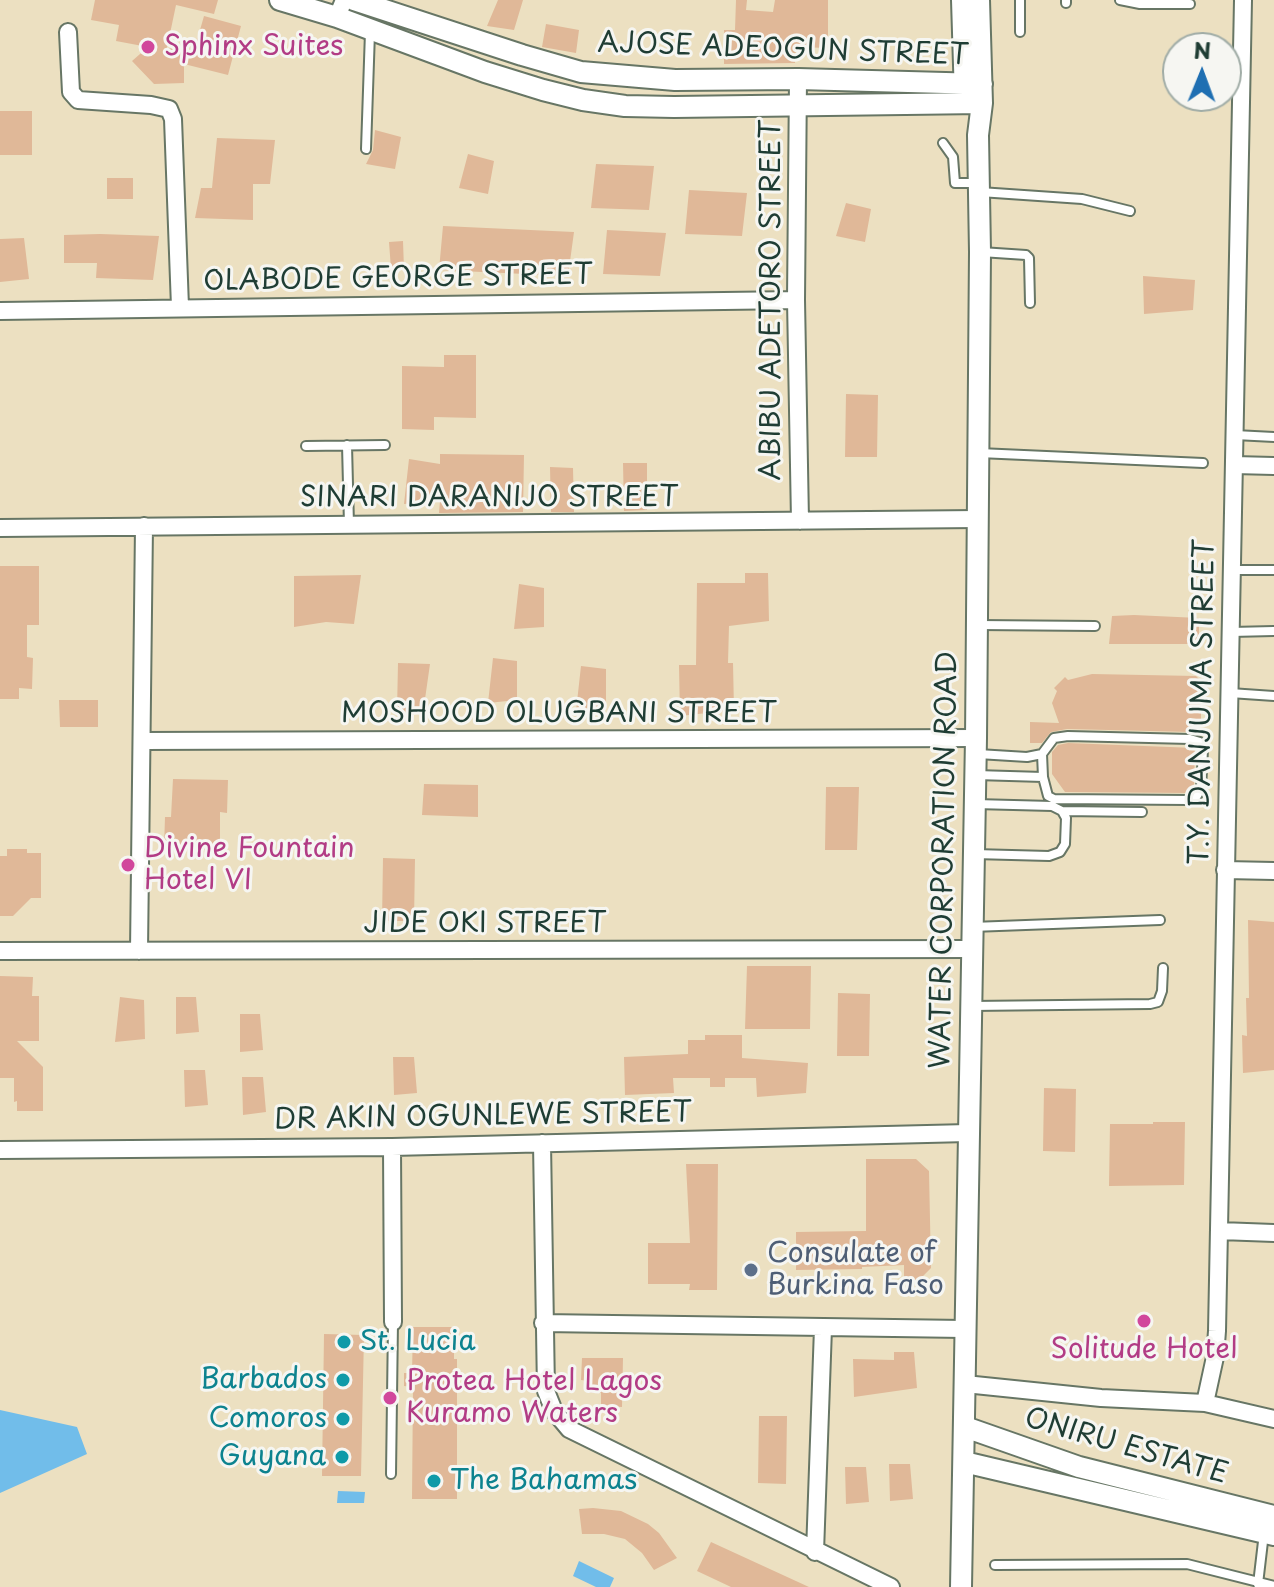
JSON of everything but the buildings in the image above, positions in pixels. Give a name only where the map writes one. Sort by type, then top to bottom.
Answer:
[{"type":"street","name":"AJOSE ADEOGUN STREET","points":[[280,0],[340,9],[370,31],[514,81],[583,100],[625,106],[798,104],[973,94]]},
{"type":"street","name":"AJOSE ADEOGUN STREET","points":[[354,0],[581,72],[675,80],[798,79],[973,94]]},
{"type":"street","points":[[962,0],[973,94]]},
{"type":"street","points":[[973,94],[979,0]]},
{"type":"street","name":"T.Y. DANJUMA STREET","points":[[1205,1403],[1215,1357],[1220,1231],[1243,0]]},
{"type":"street","points":[[68,32],[71,92],[78,100],[169,109],[173,119],[180,307]]},
{"type":"street","name":"ABIBU ADETORO STREET","points":[[798,79],[796,300],[800,521]]},
{"type":"street","name":"WATER CORPORATION ROAD","points":[[961,1587],[978,519],[980,252],[978,135],[973,94]]},
{"type":"street","name":"OLABODE GEORGE STREET","points":[[0,311],[796,300]]},
{"type":"street","points":[[1234,465],[1274,466]]},
{"type":"street","name":"SINARI DARANIJO STREET","points":[[0,528],[978,519]]},
{"type":"street","points":[[139,951],[144,526]]},
{"type":"street","name":"MOSHOOD OLUGBANI STREET","points":[[143,741],[975,756]]},
{"type":"street","points":[[1225,870],[1274,871]]},
{"type":"street","name":"JIDE OKI STREET","points":[[0,951],[971,949]]},
{"type":"street","name":"DR AKIN OGUNLEWE STREET","points":[[0,1150],[392,1147],[968,1133]]},
{"type":"street","points":[[542,1143],[546,1391],[554,1411],[569,1429],[891,1587]]},
{"type":"street","points":[[392,1147],[393,1322]]},
{"type":"street","points":[[1220,1231],[1274,1233]]},
{"type":"street","points":[[543,1323],[964,1329]]},
{"type":"street","points":[[815,1552],[823,1328]]},
{"type":"street","points":[[965,1384],[1101,1398],[1205,1403],[1274,1419]]},
{"type":"street","name":"ONIRU ESTATE","points":[[965,1427],[1271,1528]]},
{"type":"street","name":"ONIRU ESTATE","points":[[964,1462],[1271,1528]]},
{"type":"lane","points":[[1020,0],[1020,32]]},
{"type":"lane","points":[[1120,0],[1140,4],[1190,4]]},
{"type":"lane","points":[[366,149],[370,31]]},
{"type":"lane","points":[[943,143],[953,157],[955,183],[1082,199],[1130,211]]},
{"type":"lane","points":[[980,252],[1026,255],[1029,258],[1030,303]]},
{"type":"lane","points":[[1234,435],[1274,437]]},
{"type":"lane","points":[[347,445],[349,525]]},
{"type":"lane","points":[[306,446],[385,445]]},
{"type":"lane","points":[[978,453],[1203,463]]},
{"type":"lane","points":[[1231,570],[1274,570]]},
{"type":"lane","points":[[977,625],[1095,626]]},
{"type":"lane","points":[[1230,632],[1274,631]]},
{"type":"lane","points":[[1229,693],[1274,696]]},
{"type":"lane","points":[[1068,736],[1190,739],[1200,742],[1203,750],[1201,789],[1195,799],[1189,800],[1050,799],[1043,777],[1042,754],[1054,738],[1068,736]]},
{"type":"lane","points":[[975,756],[1027,757],[1042,754]]},
{"type":"lane","points":[[975,756],[1043,777]]},
{"type":"lane","points":[[975,804],[1052,806],[1062,811],[1142,812]]},
{"type":"lane","points":[[973,854],[1049,856],[1060,852],[1065,844],[1066,818],[1062,811]]},
{"type":"lane","points":[[971,927],[1160,920]]},
{"type":"lane","points":[[970,1006],[1150,1004],[1158,1002],[1162,991],[1163,968]]},
{"type":"lane","points":[[391,1474],[393,1322]]},
{"type":"lane","points":[[1258,1584],[1271,1528]]},
{"type":"lane","points":[[995,1565],[1187,1564],[1274,1586]]},
{"type":"water","points":[[0,1410],[77,1427],[87,1454],[0,1493]]},
{"type":"water","points":[[338,1491],[365,1492],[364,1503],[337,1503]]},
{"type":"water","points":[[579,1561],[614,1578],[610,1587],[596,1587],[573,1576]]},
{"type":"place","name":"Sphinx Suites","points":[[148,47]]},
{"type":"place","name":"Divine Fountain Hotel VI","points":[[128,865]]},
{"type":"place","name":"Consulate of Burkina Faso","points":[[751,1270]]},
{"type":"place","name":"Solitude Hotel","points":[[1144,1321]]},
{"type":"place","name":"St. Lucia","points":[[344,1342]]},
{"type":"place","name":"Barbados","points":[[343,1380]]},
{"type":"place","name":"Protea Hotel Lagos Kuramo Waters","points":[[390,1398]]},
{"type":"place","name":"Comoros","points":[[343,1419]]},
{"type":"place","name":"Guyana","points":[[342,1457]]},
{"type":"place","name":"The Bahamas","points":[[434,1481]]}]
